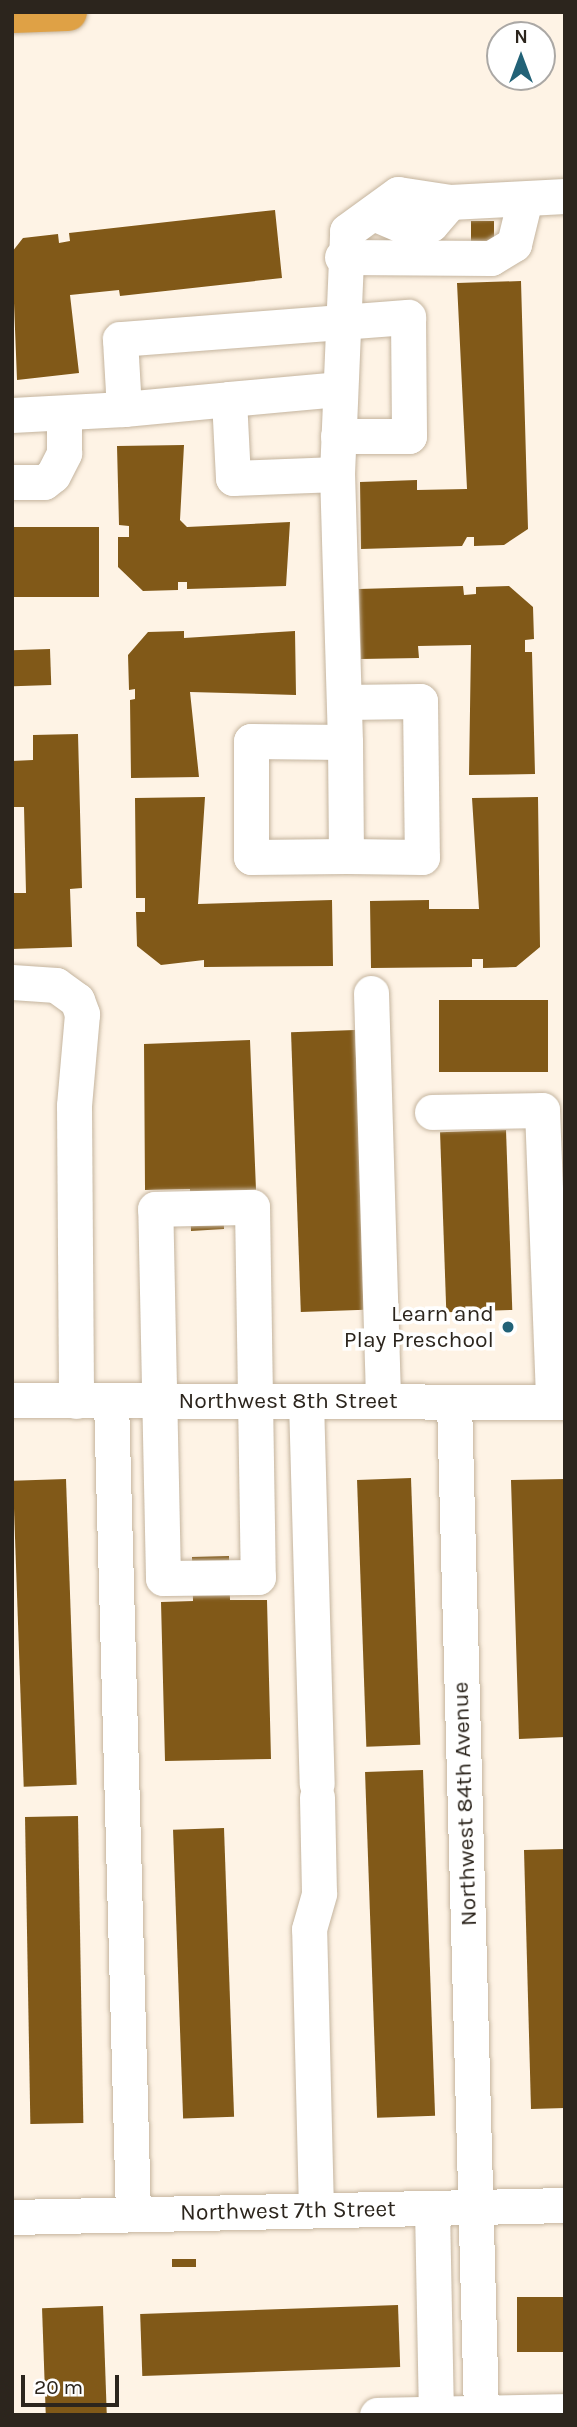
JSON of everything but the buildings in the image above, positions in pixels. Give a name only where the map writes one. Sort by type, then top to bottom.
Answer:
[{"type":"highway","points":[[12,14],[68,12]]},
{"type":"street","points":[[346,856],[337,474],[342,257],[347,231],[398,194],[450,202],[565,196]]},
{"type":"street","points":[[342,257],[503,253],[520,230],[525,199]]},
{"type":"street","points":[[446,256],[450,202]]},
{"type":"street","points":[[124,408],[120,339],[341,319],[408,317],[409,436],[338,436]]},
{"type":"street","points":[[12,415],[64,414],[338,388]]},
{"type":"street","points":[[229,399],[233,478],[337,474]]},
{"type":"street","points":[[12,482],[44,482],[53,475],[64,453],[64,414]]},
{"type":"street","points":[[344,702],[420,701],[422,857],[251,857],[251,741],[345,742]]},
{"type":"street","points":[[12,982],[56,985],[77,1000],[82,1014],[74,1105],[76,1401]]},
{"type":"street","points":[[371,993],[383,1401]]},
{"type":"street","points":[[432,1112],[542,1110],[559,1402]]},
{"type":"street","points":[[252,1207],[258,1577],[163,1578],[160,1400],[155,1209],[252,1207]]},
{"type":"street","name":"Northwest 8th Street","points":[[12,1400],[559,1402]]},
{"type":"street","points":[[111,1401],[133,2214]]},
{"type":"street","points":[[306,1401],[319,1893],[309,1928],[316,2210]]},
{"type":"street","name":"Northwest 84th Avenue","points":[[454,1402],[481,2413]]},
{"type":"street","name":"Northwest 7th Street","points":[[12,2217],[565,2205]]},
{"type":"street","points":[[432,2208],[436,2414]]},
{"type":"street","points":[[377,2415],[565,2411]]},
{"type":"place","name":"Learn and Play Preschool","points":[[508,1327]]}]
